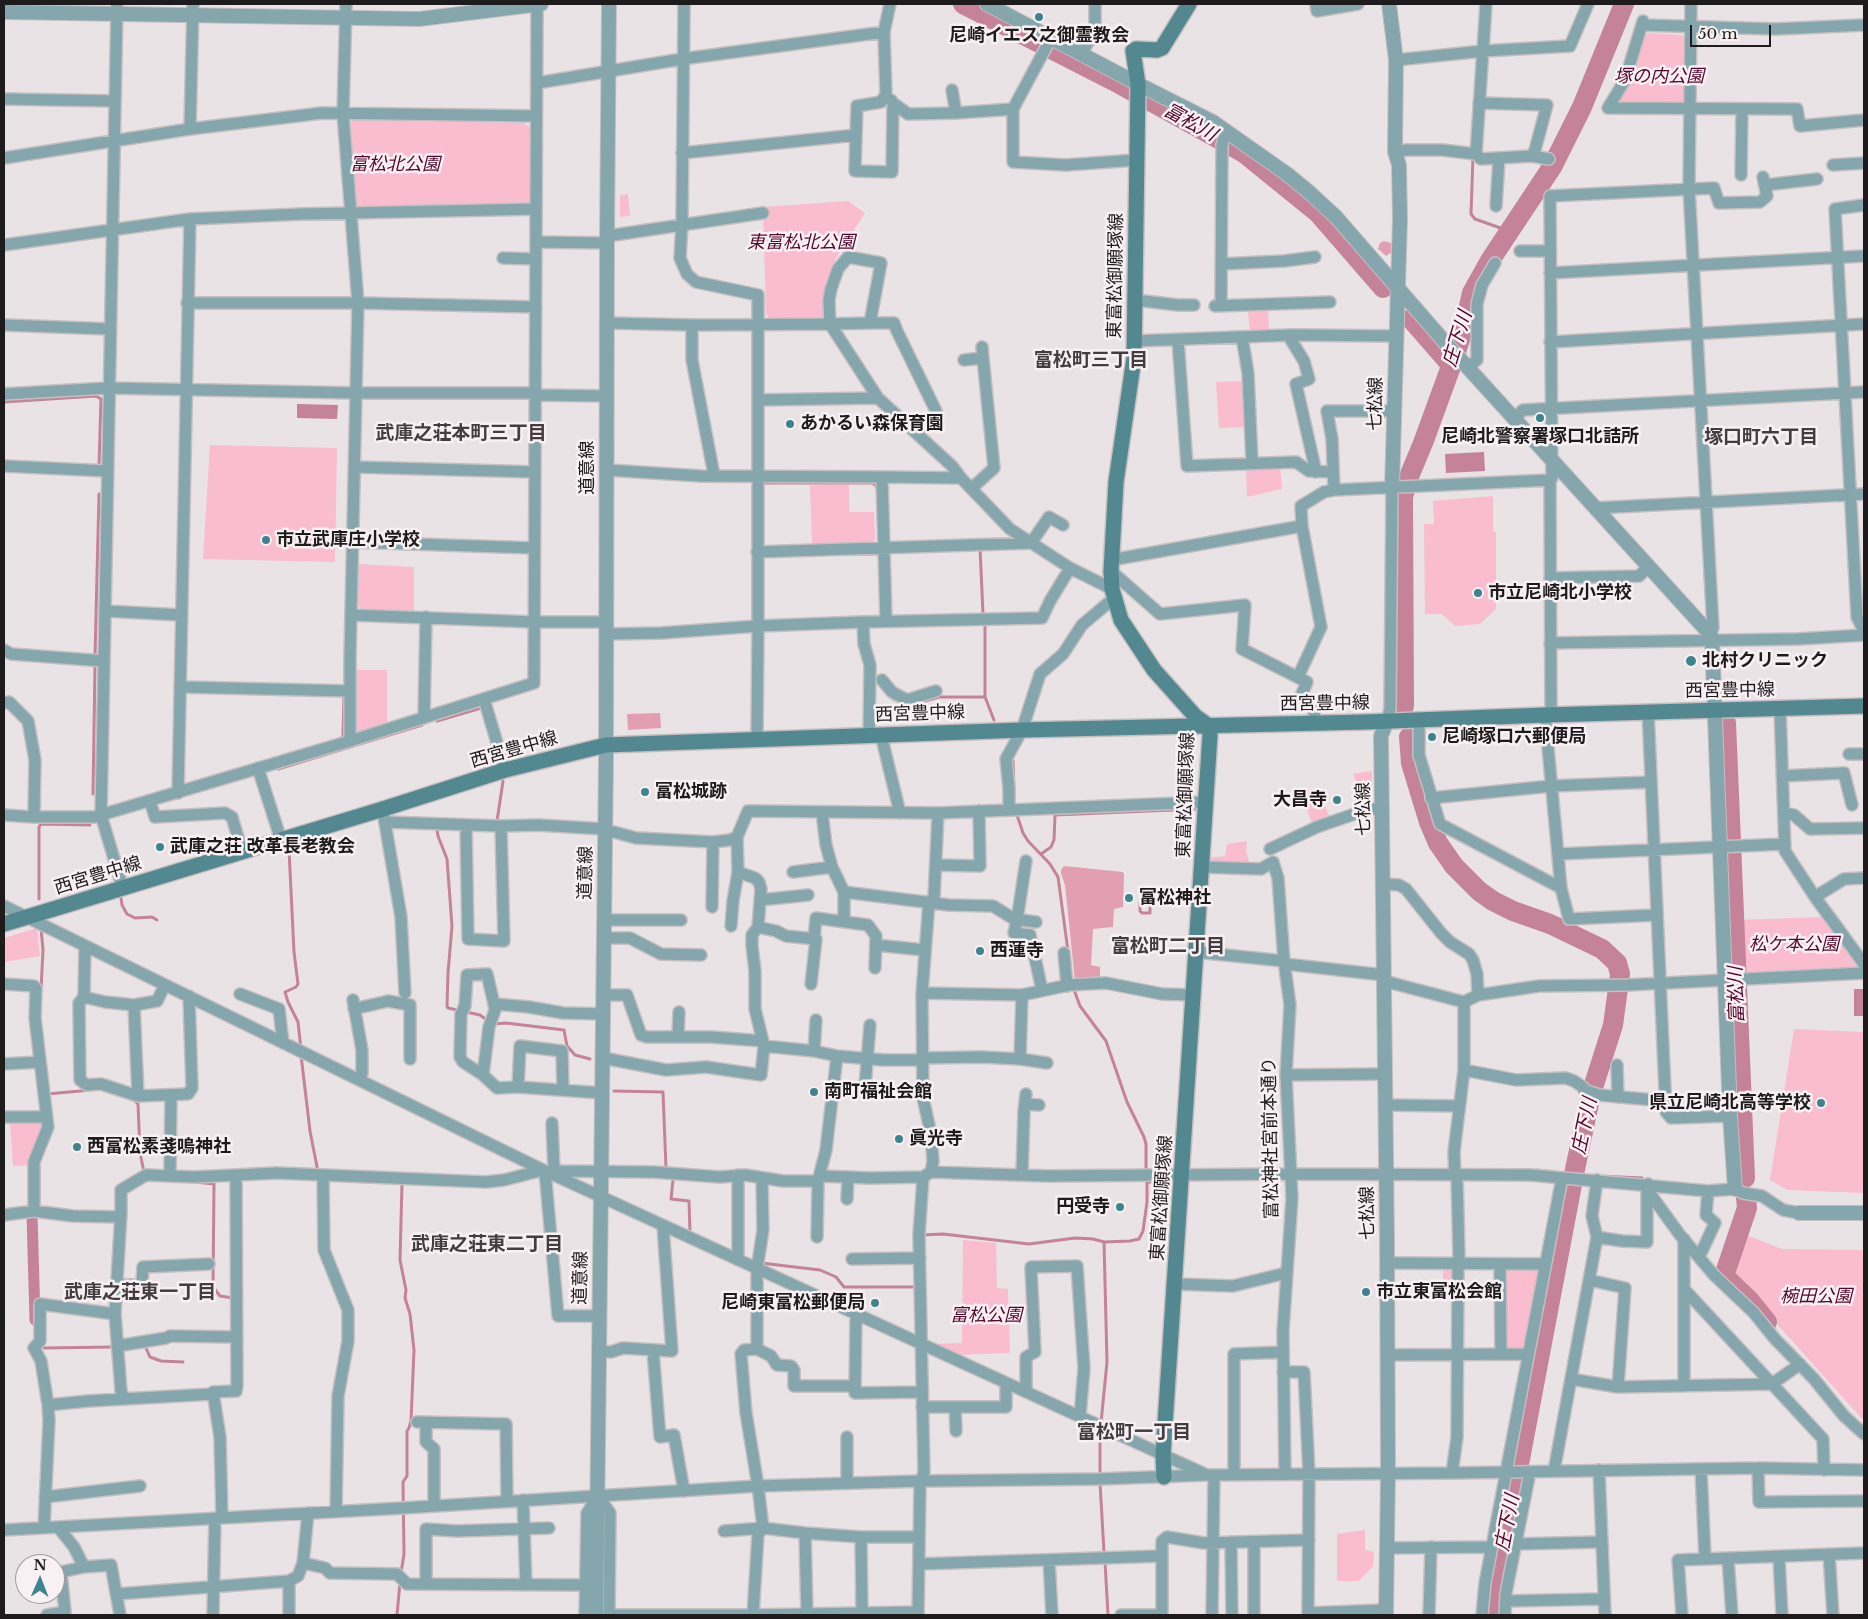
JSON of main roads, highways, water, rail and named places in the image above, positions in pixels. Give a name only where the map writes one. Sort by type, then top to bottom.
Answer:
[{"type":"main road","name":"東富松御願塚線","points":[[1164,1477],[1163,1455],[1210,735],[1209,726],[1194,716],[1154,670],[1121,620],[1113,595],[1111,566],[1116,482],[1134,358],[1138,84],[1133,51],[1136,49],[1157,50],[1162,48],[1189,4]]},
{"type":"main road","name":"西宮豊中線","points":[[4,924],[242,851],[384,816],[506,770],[606,745],[1022,730],[1316,724],[1714,709],[1864,706]]},
{"type":"waterway","name":"富松川","points":[[963,4],[1114,81],[1244,153],[1318,213],[1383,288]]},
{"type":"waterway","name":"庄下川","points":[[1404,706],[1403,497],[1408,479],[1453,361],[1465,324],[1472,293],[1491,259],[1552,167],[1582,107],[1624,4]]},
{"type":"waterway","points":[[1473,156],[1471,214],[1475,219],[1509,231]]},
{"type":"waterway","name":"富松川","points":[[1411,319],[1451,365]]},
{"type":"waterway","points":[[4,402],[96,396],[101,399],[99,465]]},
{"type":"waterway","points":[[765,483],[873,483],[877,490]]},
{"type":"waterway","points":[[95,656],[99,494]]},
{"type":"waterway","points":[[980,548],[983,614]]},
{"type":"waterway","points":[[985,625],[985,697]]},
{"type":"waterway","points":[[93,794],[95,666]]},
{"type":"waterway","points":[[343,737],[344,694]]},
{"type":"waterway","points":[[893,699],[908,706],[939,697],[985,697],[994,720]]},
{"type":"waterway","points":[[437,721],[481,708]]},
{"type":"waterway","name":"富松川","points":[[1726,723],[1745,1178]]},
{"type":"waterway","points":[[278,769],[422,725]]},
{"type":"waterway","name":"庄下川","points":[[1409,737],[1411,763],[1429,822],[1438,843],[1454,866],[1479,891],[1493,901],[1513,911],[1550,924],[1602,949],[1617,963],[1620,974],[1613,1025],[1591,1094],[1574,1174],[1495,1591],[1494,1615]]},
{"type":"waterway","points":[[1011,756],[1013,761],[1014,789]]},
{"type":"waterway","points":[[497,821],[503,781]]},
{"type":"waterway","points":[[1041,854],[1051,847],[1054,840],[1055,815],[1197,809]]},
{"type":"waterway","points":[[1016,812],[1023,833],[1028,841],[1050,864],[1058,877],[1068,951]]},
{"type":"waterway","points":[[39,899],[39,827],[41,824],[90,825]]},
{"type":"waterway","points":[[437,829],[447,859],[452,926],[447,1006],[448,1008],[480,1015],[488,1021]]},
{"type":"waterway","points":[[289,850],[294,952],[298,984],[296,987],[285,992],[298,1022],[301,1049]]},
{"type":"waterway","points":[[121,898],[122,905],[127,914],[135,918],[152,917],[157,920]]},
{"type":"waterway","points":[[1150,907],[1150,902],[1140,903],[1140,911],[1142,913],[1150,913],[1150,908]]},
{"type":"waterway","points":[[41,928],[43,950],[41,990]]},
{"type":"waterway","points":[[1073,987],[1080,1006],[1106,1041],[1127,1102],[1144,1137],[1146,1144],[1146,1172]]},
{"type":"waterway","points":[[493,1024],[506,1023],[564,1030],[567,1046],[575,1055],[590,1059]]},
{"type":"waterway","points":[[301,1055],[310,1131],[318,1172]]},
{"type":"waterway","points":[[47,1094],[91,1090]]},
{"type":"waterway","points":[[614,1091],[663,1092],[666,1168]]},
{"type":"waterway","points":[[135,1101],[138,1104],[140,1153],[144,1172]]},
{"type":"waterway","points":[[1537,1170],[1555,1172]]},
{"type":"waterway","points":[[1599,1176],[1642,1178],[1644,1182]]},
{"type":"waterway","points":[[673,1180],[671,1199],[689,1201],[690,1233],[693,1234]]},
{"type":"waterway","points":[[195,1182],[214,1184],[213,1287],[220,1296],[233,1298]]},
{"type":"waterway","points":[[922,1235],[943,1234],[1029,1244],[1075,1238],[1104,1242],[1130,1241],[1139,1239],[1143,1231],[1147,1202],[1147,1182],[1176,1182]]},
{"type":"waterway","points":[[401,1573],[404,1554],[403,1482],[407,1476],[407,1431],[411,1421],[414,1350],[410,1314],[405,1298],[406,1290],[400,1260],[402,1184]]},
{"type":"waterway","name":"富松川","points":[[1746,1198],[1747,1208],[1724,1276],[1750,1301],[1767,1322]]},
{"type":"waterway","points":[[32,1214],[35,1320]]},
{"type":"waterway","points":[[1101,1423],[1107,1362],[1104,1242]]},
{"type":"waterway","points":[[761,1263],[820,1270],[836,1277],[844,1287],[916,1287]]},
{"type":"waterway","name":"富松川","points":[[1718,1272],[1724,1276]]},
{"type":"waterway","points":[[42,1345],[44,1348],[114,1347]]},
{"type":"waterway","points":[[145,1346],[150,1357],[161,1361],[183,1362]]},
{"type":"waterway","points":[[1100,1429],[1100,1473]]},
{"type":"waterway","points":[[1100,1483],[1104,1552]]},
{"type":"waterway","points":[[1105,1562],[1108,1615]]},
{"type":"waterway","points":[[397,1615],[400,1582]]},
{"type":"place","name":"尼崎イエス之御霊教会","points":[[1039,17]]},
{"type":"place","name":"尼崎北警察署塚口北詰所","points":[[1540,418]]},
{"type":"place","name":"あかるい森保育園","points":[[790,424]]},
{"type":"place","name":"市立武庫庄小学校","points":[[266,540]]},
{"type":"place","name":"市立尼崎北小学校","points":[[1478,593]]},
{"type":"place","name":"北村クリニック","points":[[1691,661]]},
{"type":"place","name":"尼崎塚口六郵便局","points":[[1432,737]]},
{"type":"place","name":"富松城跡","points":[[645,792]]},
{"type":"place","name":"大昌寺","points":[[1337,800]]},
{"type":"place","name":"武庫之荘 改革長老教会","points":[[160,847]]},
{"type":"place","name":"富松神社","points":[[1129,898]]},
{"type":"place","name":"西蓮寺","points":[[980,951]]},
{"type":"place","name":"南町福祉会館","points":[[814,1092]]},
{"type":"place","name":"県立尼崎北高等学校","points":[[1821,1103]]},
{"type":"place","name":"眞光寺","points":[[899,1139]]},
{"type":"place","name":"西富松素戔嗚神社","points":[[77,1147]]},
{"type":"place","name":"円受寺","points":[[1120,1207]]},
{"type":"place","name":"市立東富松会館","points":[[1366,1292]]},
{"type":"place","name":"尼崎東富松郵便局","points":[[875,1303]]},
{"type":"district","name":"富松町三丁目","points":[[1091,361]]},
{"type":"district","name":"武庫之荘本町三丁目","points":[[461,434]]},
{"type":"district","name":"塚口町六丁目","points":[[1761,438]]},
{"type":"district","name":"富松町二丁目","points":[[1168,947]]},
{"type":"district","name":"武庫之荘東二丁目","points":[[487,1245]]},
{"type":"district","name":"武庫之荘東一丁目","points":[[140,1293]]},
{"type":"district","name":"富松町一丁目","points":[[1134,1433]]},
{"type":"park label","name":"塚の内公園","points":[[1659,77]]},
{"type":"park label","name":"富松北公園","points":[[395,165]]},
{"type":"park label","name":"東富松北公園","points":[[801,243]]},
{"type":"park label","name":"松ケ本公園","points":[[1794,945]]},
{"type":"park label","name":"椀田公園","points":[[1816,1297]]},
{"type":"park label","name":"富松公園","points":[[986,1316]]}]
